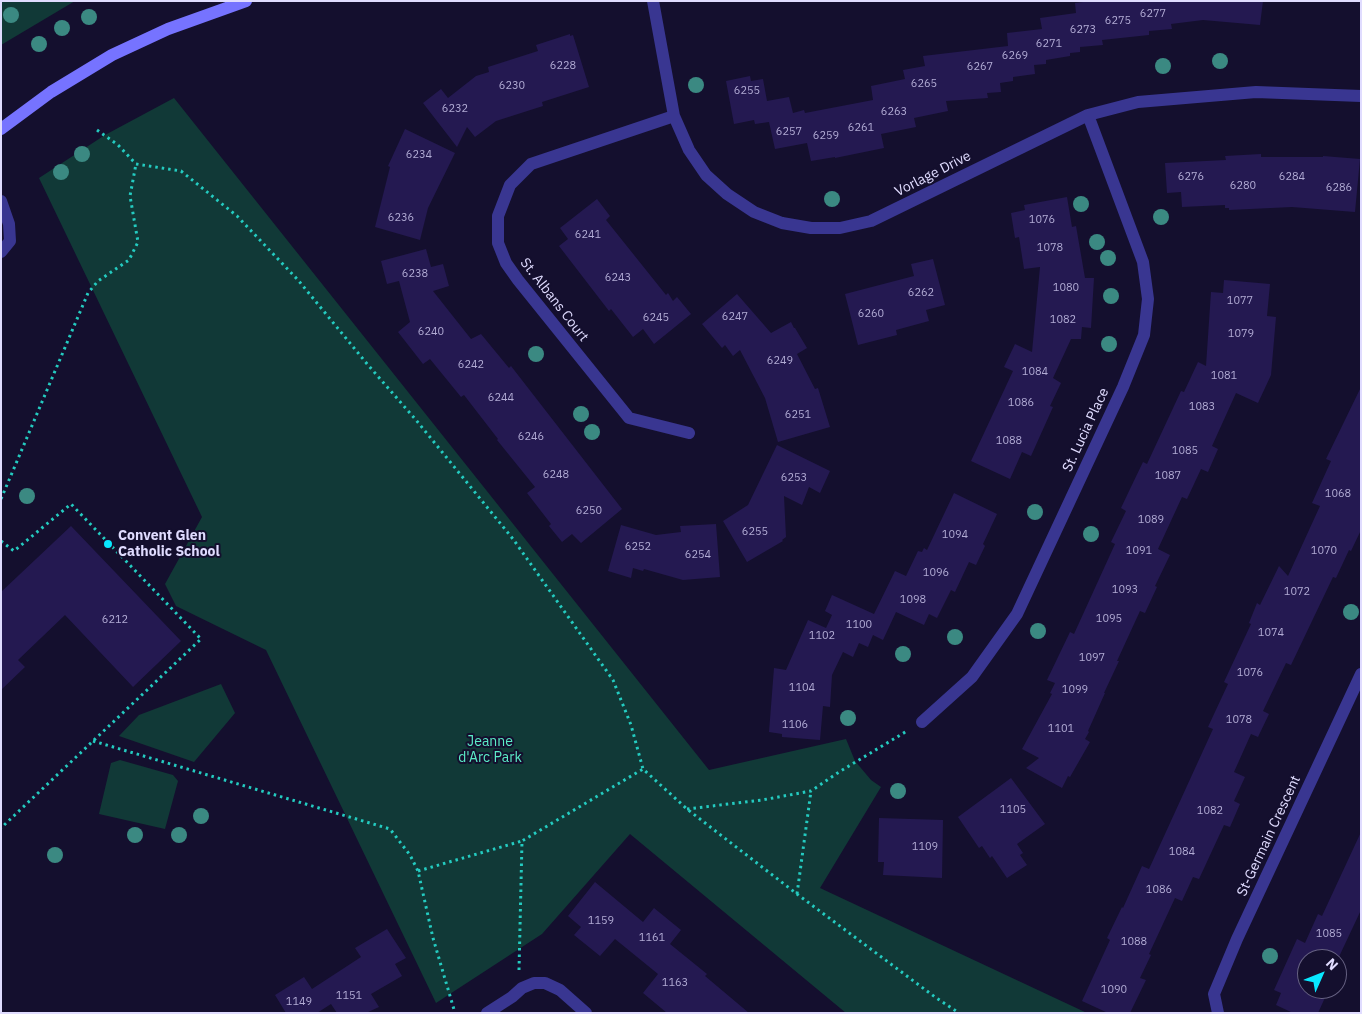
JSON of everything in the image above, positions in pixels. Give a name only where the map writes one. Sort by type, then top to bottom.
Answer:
[{"type":"main road","points":[[1,129],[51,92],[112,55],[168,29],[246,1]]},
{"type":"street","name":"Vorlage Drive","points":[[653,1],[674,116],[689,150],[706,175],[727,194],[754,212],[782,223],[811,228],[840,228],[871,220],[1088,115],[1138,102],[1256,92],[1361,96]]},
{"type":"street","name":"St. Lucia Place","points":[[922,722],[972,677],[1018,614],[1123,387],[1144,335],[1148,299],[1143,262],[1088,115]]},
{"type":"street","name":"St. Albans Court","points":[[674,116],[531,164],[510,185],[498,216],[498,243],[506,263],[518,280],[629,418],[689,433]]},
{"type":"street","points":[[1,200],[9,224],[10,241],[1,252]]},
{"type":"street","name":"St-Germain Crescent","points":[[1218,1013],[1214,994],[1241,930],[1361,674]]},
{"type":"street","points":[[487,1013],[512,997],[522,988],[534,983],[546,983],[560,990],[586,1013]]},
{"type":"path","points":[[97,130],[118,145],[136,164],[181,171],[237,216],[298,280],[513,539],[613,680],[631,725],[643,770],[687,809],[797,894],[959,1013]]},
{"type":"path","points":[[1,499],[88,293],[98,281],[129,260],[138,242],[130,196],[136,164]]},
{"type":"path","points":[[1,541],[14,552],[71,504],[201,639],[1,828]]},
{"type":"path","points":[[687,809],[762,800],[811,791],[922,722]]},
{"type":"path","points":[[92,741],[390,829],[410,855],[418,871],[433,938],[454,1013]]},
{"type":"path","points":[[418,871],[522,841],[643,770]]},
{"type":"path","points":[[797,894],[811,791]]},
{"type":"path","points":[[522,841],[518,963],[522,988]]},
{"type":"green space","points":[[1,1],[75,1],[1,45]]},
{"type":"green space","name":"Jeanne d'Arc Park","points":[[174,98],[709,770],[846,739],[855,761],[871,780],[881,787],[820,888],[1087,1013],[846,1013],[630,834],[542,934],[436,1003],[266,650],[176,606],[165,584],[202,517],[39,178],[105,135]]},
{"type":"green space","points":[[221,684],[235,713],[194,762],[119,736],[139,715]]},
{"type":"green space","points":[[120,760],[173,775],[178,781],[165,829],[99,814],[111,763]]},
{"type":"building","points":[[1091,1],[1263,1],[1260,25],[1203,20],[1171,24],[1172,29],[1149,31],[1149,35],[1102,40],[1103,45],[1080,47],[1080,52],[1070,53],[1070,56],[1046,60],[1046,64],[1034,65],[1035,74],[1013,77],[1013,81],[1000,83],[1001,92],[987,93],[988,98],[946,101],[948,111],[914,118],[916,127],[881,134],[884,148],[811,161],[807,143],[775,149],[769,122],[755,124],[754,120],[734,124],[726,81],[750,76],[751,81],[763,79],[767,101],[789,97],[793,113],[804,110],[805,113],[873,100],[871,86],[905,79],[903,70],[925,66],[923,56],[1008,46],[1007,33],[1042,29],[1040,18],[1076,13],[1075,3]]},
{"type":"building","points":[[570,34],[570,36],[573,35],[589,87],[542,102],[543,106],[496,121],[475,137],[467,127],[457,147],[423,103],[441,89],[448,98],[476,76],[489,72],[488,67],[538,51],[536,45]]},
{"type":"building","points":[[405,129],[455,153],[428,208],[420,240],[375,227],[390,167],[388,166]]},
{"type":"building","points":[[1261,154],[1261,157],[1323,156],[1360,159],[1355,212],[1292,207],[1229,210],[1229,208],[1225,208],[1225,205],[1182,207],[1181,192],[1167,193],[1165,163],[1226,160],[1225,156]]},
{"type":"building","points":[[1067,197],[1072,227],[1076,226],[1085,278],[1094,278],[1091,328],[1082,327],[1081,339],[1071,339],[1053,378],[1061,383],[1050,406],[1053,407],[1031,456],[1022,452],[1010,479],[971,461],[1013,371],[1004,367],[1015,344],[1032,352],[1040,267],[1024,269],[1019,237],[1015,238],[1011,213],[1025,210],[1024,205]]},
{"type":"building","points":[[597,199],[610,216],[606,220],[666,295],[668,293],[673,301],[677,297],[691,314],[654,344],[643,329],[633,337],[611,309],[609,311],[559,246],[568,239],[560,228]]},
{"type":"building","points":[[426,249],[431,267],[443,264],[449,286],[433,291],[471,339],[481,334],[509,368],[511,366],[622,509],[581,543],[572,534],[562,542],[549,526],[551,524],[527,493],[535,487],[464,395],[461,397],[430,359],[423,364],[398,332],[410,322],[399,281],[387,284],[381,261]]},
{"type":"building","points":[[933,259],[945,305],[926,310],[929,321],[896,330],[897,335],[858,345],[845,294],[914,276],[911,264]]},
{"type":"building","points":[[1224,280],[1270,284],[1267,316],[1276,317],[1271,375],[1258,403],[1236,393],[1212,446],[1218,449],[1208,472],[1201,469],[1187,499],[1182,497],[1158,549],[1170,555],[1155,586],[1157,587],[1145,613],[1140,611],[1117,661],[1119,661],[1085,739],[1090,742],[1062,788],[1026,768],[1039,758],[1022,749],[1052,694],[1050,693],[1055,683],[1047,680],[1070,632],[1074,634],[1115,544],[1111,542],[1126,511],[1121,508],[1130,489],[1143,462],[1147,464],[1181,391],[1184,392],[1198,362],[1206,366],[1211,292],[1223,293]]},
{"type":"building","points":[[737,294],[771,333],[791,322],[807,348],[797,354],[815,389],[818,388],[830,427],[778,442],[765,398],[740,350],[733,356],[725,345],[722,348],[702,324]]},
{"type":"building","points":[[1361,387],[1361,530],[1336,578],[1333,577],[1291,665],[1286,663],[1263,711],[1269,714],[1258,737],[1251,734],[1234,772],[1245,777],[1234,801],[1240,804],[1230,827],[1224,825],[1199,879],[1193,877],[1182,901],[1175,898],[1149,954],[1151,955],[1140,978],[1146,980],[1130,1013],[1108,1013],[1082,1001],[1110,940],[1107,938],[1142,866],[1149,869],[1213,729],[1208,727],[1228,684],[1224,682],[1251,624],[1249,623],[1257,603],[1260,605],[1279,566],[1288,576],[1320,506],[1312,503],[1331,461],[1326,459]]},
{"type":"building","points":[[777,445],[830,471],[820,493],[809,487],[802,505],[784,496],[786,537],[783,541],[747,562],[723,521],[748,505]]},
{"type":"building","points":[[954,493],[997,514],[983,544],[985,546],[976,565],[969,562],[955,592],[951,590],[937,618],[929,614],[924,625],[896,612],[883,640],[873,635],[868,647],[859,643],[853,657],[843,652],[832,675],[830,707],[823,706],[820,740],[782,737],[782,734],[769,732],[774,668],[786,670],[808,620],[826,628],[832,615],[825,611],[832,595],[874,614],[895,571],[906,576],[918,551],[922,552],[924,548],[927,550]]},
{"type":"building","points":[[716,524],[720,577],[683,580],[644,569],[643,571],[633,568],[631,578],[608,571],[621,525],[656,535],[681,532],[680,526]]},
{"type":"building","points":[[71,526],[181,641],[133,687],[65,615],[18,660],[25,667],[1,690],[1,592]]},
{"type":"building","points":[[1011,778],[1045,824],[1017,844],[1023,853],[1020,855],[1027,865],[1007,878],[992,856],[990,858],[982,846],[979,848],[958,817]]},
{"type":"building","points":[[879,818],[943,820],[942,878],[883,875],[884,862],[878,862]]},
{"type":"building","points":[[1361,832],[1361,910],[1343,949],[1297,949],[1297,999],[1324,999],[1318,1013],[1293,1013],[1276,1005],[1281,993],[1274,990],[1297,939],[1305,943],[1318,914],[1322,916]]},
{"type":"building","points":[[595,882],[643,922],[654,908],[681,930],[670,944],[707,974],[705,976],[749,1013],[667,1013],[643,993],[658,974],[615,939],[600,956],[574,935],[581,927],[568,916]]},
{"type":"building","points":[[387,929],[406,958],[395,964],[402,976],[371,994],[379,1007],[366,1013],[337,1013],[331,1004],[317,1013],[286,1013],[275,995],[304,977],[312,989],[361,957],[355,948]]},
{"type":"place","name":"Convent Glen Catholic School","points":[[108,544]]}]
